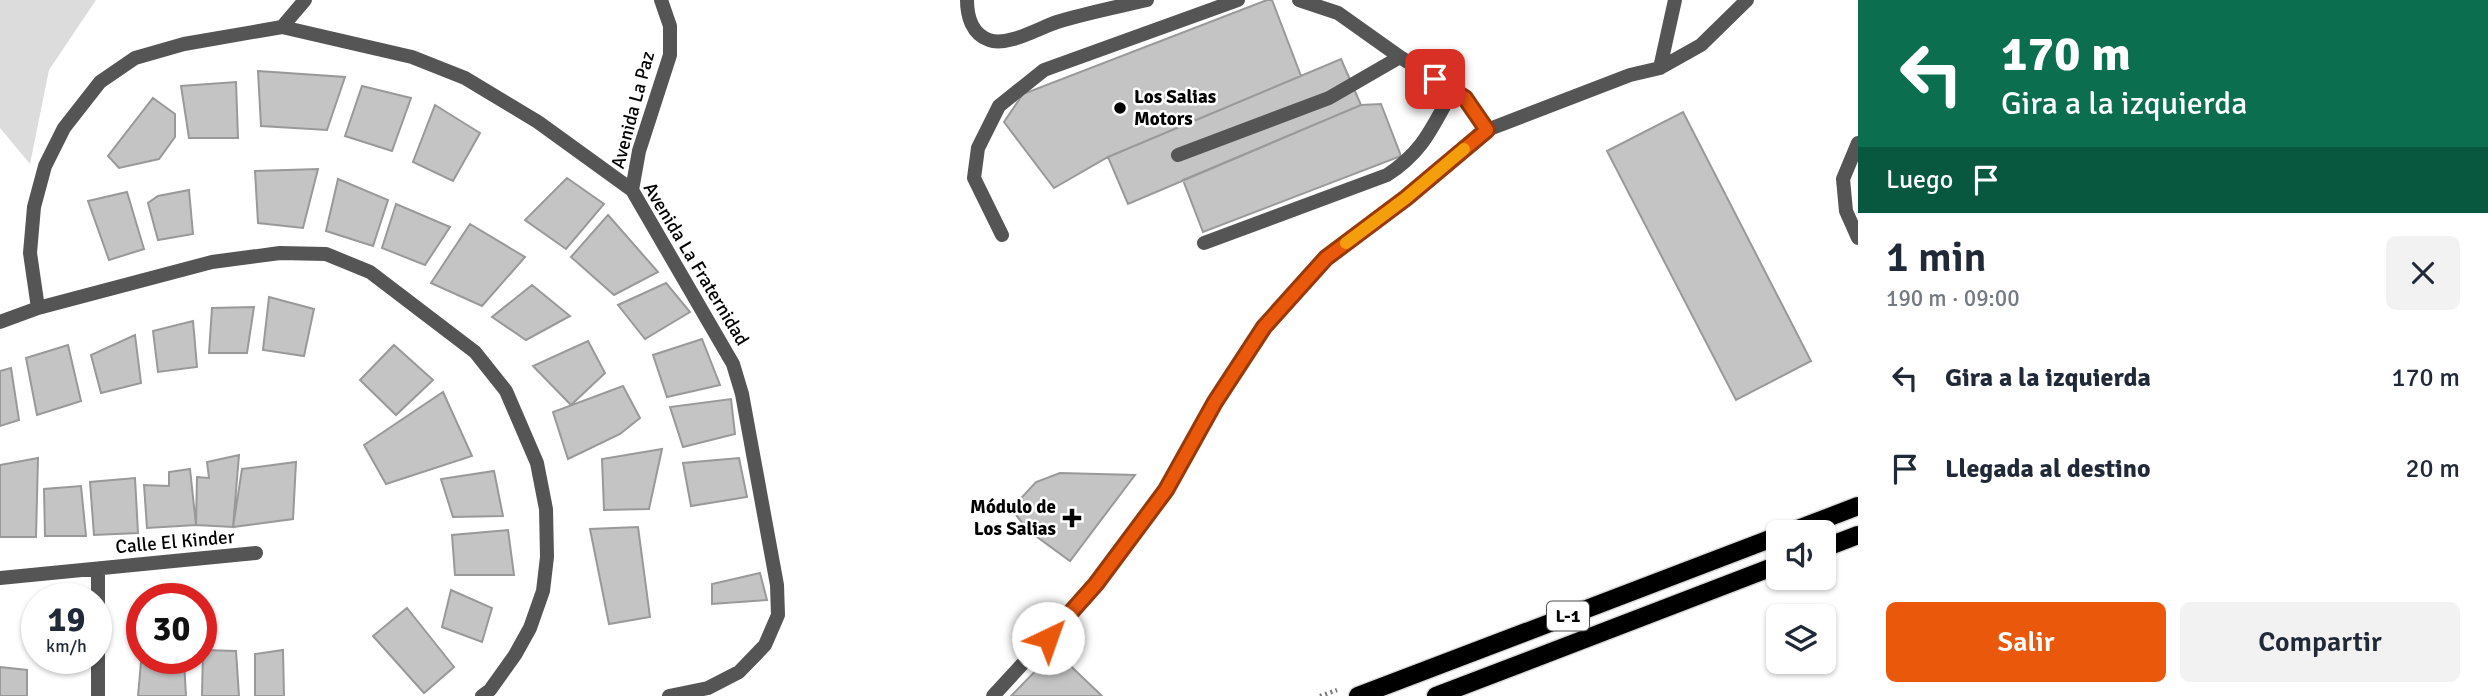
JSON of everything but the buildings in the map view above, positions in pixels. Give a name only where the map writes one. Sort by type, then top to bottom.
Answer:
[{"type":"main road","points":[[1821,520],[1858,506]]},
{"type":"main road","points":[[1836,543],[1858,534]]},
{"type":"main road","name":"L-1","points":[[1358,696],[1766,541]]},
{"type":"main road","name":"L-1","points":[[1436,696],[1766,570]]},
{"type":"street","points":[[282,27],[305,0]]},
{"type":"street","name":"Avenida La Paz","points":[[632,190],[639,151],[670,55],[670,26],[661,0]]},
{"type":"street","points":[[967,0],[967,12],[975,31],[990,41],[1014,39],[1056,23],[1147,0]]},
{"type":"street","points":[[1002,235],[974,178],[978,148],[999,106],[1044,70],[1238,0]]},
{"type":"street","points":[[1299,0],[1338,13],[1465,98],[1487,130]]},
{"type":"street","points":[[1660,68],[1675,0]]},
{"type":"street","points":[[993,696],[1096,584],[1158,500],[1215,402],[1264,327],[1326,258],[1406,198],[1487,130],[1630,75],[1660,68],[1701,45],[1747,0]]},
{"type":"street","name":"Avenida La Fraternidad","points":[[38,307],[30,253],[34,208],[45,166],[64,128],[100,82],[135,58],[184,44],[282,27],[412,57],[465,78],[538,122],[632,190],[733,364],[742,394],[777,584],[778,615],[765,645],[739,672],[708,688],[669,696]]},
{"type":"street","points":[[1178,155],[1329,98],[1400,57]]},
{"type":"street","points":[[1204,243],[1387,175],[1404,164],[1419,149],[1453,90]]},
{"type":"street","points":[[1858,143],[1843,179],[1846,211],[1858,238]]},
{"type":"street","points":[[0,322],[38,307],[212,262],[280,253],[326,254],[370,272],[475,352],[506,391],[537,463],[546,509],[547,545],[543,591],[530,628],[516,656],[490,690],[482,696]]},
{"type":"street","name":"Calle El Kinder","points":[[0,578],[256,554]]},
{"type":"street","name":"Calle El Kinder","points":[[97,696],[98,569]]},
{"type":"shaded area","points":[[0,0],[96,0],[49,70],[30,164],[0,128]]},
{"type":"slow traffic","points":[[1346,243],[1406,198],[1464,149]]},
{"type":"place","name":"Los Salias Motors","points":[[1120,108]]},
{"type":"place","name":"Módulo de Los Salias","points":[[1072,518]]},
{"type":"route","points":[[1048,638],[1096,584],[1166,490],[1215,402],[1264,327],[1326,258],[1406,198],[1487,130],[1465,98],[1435,79]]}]
